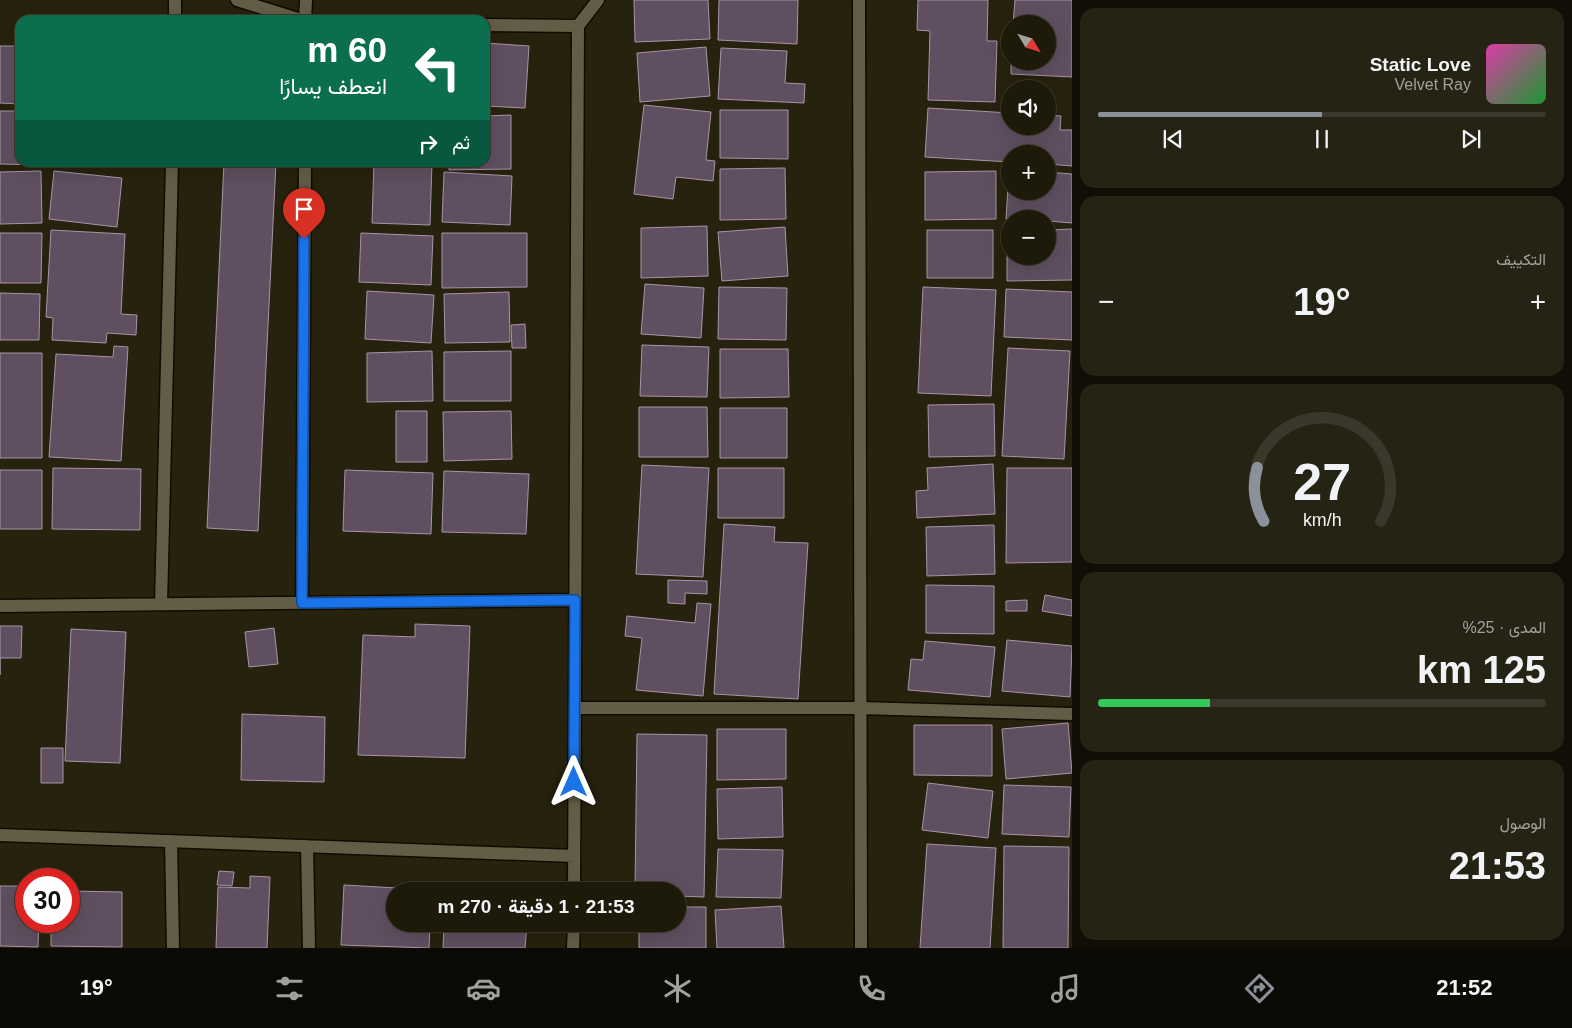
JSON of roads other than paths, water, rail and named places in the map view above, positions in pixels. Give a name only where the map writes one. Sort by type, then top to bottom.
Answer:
[{"type":"street","points":[[175,15],[176,0]]},
{"type":"street","points":[[237,0],[286,15]]},
{"type":"street","points":[[304,15],[306,0]]},
{"type":"street","points":[[574,882],[578,26],[598,0]]},
{"type":"street","points":[[859,0],[861,948]]},
{"type":"street","points":[[490,25],[578,26]]},
{"type":"street","points":[[162,604],[172,167]]},
{"type":"street","points":[[302,603],[305,167]]},
{"type":"street","points":[[0,606],[575,600]]},
{"type":"street","points":[[575,708],[860,708],[1072,714]]},
{"type":"street","points":[[0,835],[574,856]]},
{"type":"street","points":[[171,841],[173,948]]},
{"type":"street","points":[[308,846],[309,948]]},
{"type":"street","points":[[574,932],[574,948]]}]
